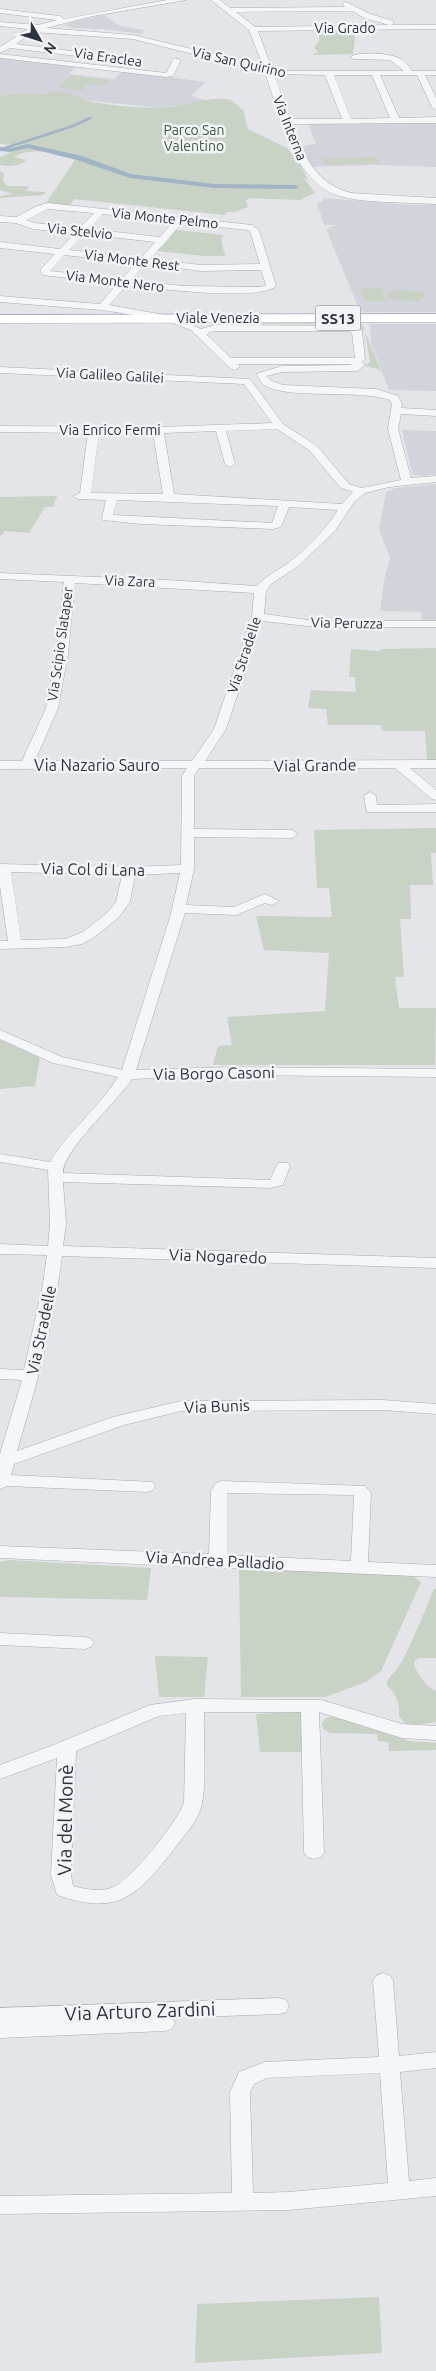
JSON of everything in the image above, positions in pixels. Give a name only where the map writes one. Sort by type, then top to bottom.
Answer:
[{"type":"main road","name":"Viale Venezia","points":[[0,319],[436,318]]},
{"type":"street","points":[[3,47],[35,29],[59,22],[182,0]]},
{"type":"street","points":[[215,0],[253,29]]},
{"type":"street","points":[[344,0],[353,9]]},
{"type":"street","points":[[118,3],[131,8]]},
{"type":"street","points":[[230,10],[353,9],[404,28]]},
{"type":"street","points":[[0,11],[71,19]]},
{"type":"street","points":[[59,22],[57,26],[69,31]]},
{"type":"street","name":"Via San Quirino","points":[[0,24],[35,29],[104,34],[162,44],[285,73],[436,73]]},
{"type":"street","name":"Via Grado","points":[[253,29],[436,27]]},
{"type":"street","name":"Via Interna","points":[[253,29],[286,122],[304,164],[322,183],[332,190],[356,197],[436,201]]},
{"type":"street","points":[[97,40],[104,34]]},
{"type":"street","name":"Via Eraclea","points":[[162,44],[159,48],[171,63]]},
{"type":"street","name":"Via Eraclea","points":[[3,47],[82,53],[147,62]]},
{"type":"street","points":[[82,53],[89,47]]},
{"type":"street","points":[[0,56],[166,75],[170,74],[171,63],[237,62]]},
{"type":"street","points":[[354,58],[393,58],[404,63],[410,73]]},
{"type":"street","points":[[420,73],[436,107]]},
{"type":"street","points":[[329,74],[347,120]]},
{"type":"street","points":[[375,74],[394,119]]},
{"type":"street","points":[[286,122],[394,119],[436,120]]},
{"type":"street","name":"Via Monte Pelmo","points":[[17,220],[26,218],[44,206],[253,228],[270,286],[268,289]]},
{"type":"street","name":"Via Monte Nero","points":[[101,211],[45,270],[46,273],[192,290],[268,289]]},
{"type":"street","name":"Via Stelvio","points":[[0,219],[17,220],[29,225],[162,240]]},
{"type":"street","points":[[102,307],[180,220]]},
{"type":"street","name":"Via Monte Rest","points":[[0,245],[201,268],[264,267]]},
{"type":"street","points":[[0,298],[102,307],[188,324],[246,374],[279,426],[313,448],[346,486],[361,491],[407,482],[436,479]]},
{"type":"street","points":[[204,336],[204,328],[208,324],[240,318]]},
{"type":"street","points":[[204,336],[205,330],[215,328],[350,328],[357,331],[360,359],[357,362]]},
{"type":"street","name":"Via Galileo Galilei","points":[[0,370],[220,380],[246,374],[282,369],[356,368],[360,366],[357,362],[246,374]]},
{"type":"street","points":[[246,374],[282,388],[384,394],[397,400],[393,429],[407,482]]},
{"type":"street","points":[[396,411],[436,413]]},
{"type":"street","name":"Via Enrico Fermi","points":[[0,429],[158,430],[279,426]]},
{"type":"street","points":[[220,428],[230,464]]},
{"type":"street","points":[[94,430],[82,496],[112,497],[273,526],[280,520],[285,503]]},
{"type":"street","points":[[158,430],[169,507]]},
{"type":"street","points":[[260,590],[267,582],[293,564],[331,529],[345,507],[361,491]]},
{"type":"street","points":[[112,497],[106,518],[169,507],[285,503],[345,507]]},
{"type":"street","name":"Via Zara","points":[[0,576],[260,590]]},
{"type":"street","name":"Via Scipio Slataper","points":[[27,765],[52,708],[62,654],[70,579]]},
{"type":"street","name":"Via Stradelle","points":[[147,1486],[0,1482],[4,1457],[31,1375],[51,1284],[58,1224],[56,1172],[66,1147],[117,1091],[128,1075],[178,909],[187,869],[188,776],[220,729],[258,617],[260,590]]},
{"type":"street","name":"Via Peruzza","points":[[258,617],[316,624],[436,624]]},
{"type":"street","points":[[398,764],[436,796]]},
{"type":"street","name":"Vial Grande","points":[[194,765],[436,764]]},
{"type":"street","name":"Via Nazario Sauro","points":[[0,765],[194,765]]},
{"type":"street","points":[[370,796],[371,809],[436,808]]},
{"type":"street","points":[[186,833],[292,834]]},
{"type":"street","points":[[2,868],[15,944]]},
{"type":"street","name":"Via Col di Lana","points":[[2,868],[129,871],[187,869]]},
{"type":"street","points":[[0,945],[65,943],[77,941],[88,936],[113,914],[123,902],[129,871]]},
{"type":"street","points":[[178,909],[236,911],[265,898],[272,901]]},
{"type":"street","name":"Via Borgo Casoni","points":[[0,1034],[58,1060],[128,1075],[234,1071],[436,1073]]},
{"type":"street","points":[[0,1158],[56,1172],[270,1184],[278,1182],[283,1166]]},
{"type":"street","name":"Via Nogaredo","points":[[0,1249],[436,1263]]},
{"type":"street","points":[[0,1374],[31,1375]]},
{"type":"street","name":"Via Bunis","points":[[4,1457],[119,1421],[181,1406],[384,1405],[436,1408]]},
{"type":"street","points":[[218,1560],[219,1491],[222,1487],[360,1490],[363,1493],[359,1567]]},
{"type":"street","name":"Via Andrea Palladio","points":[[0,1552],[218,1560],[433,1571]]},
{"type":"street","points":[[0,1639],[85,1643]]},
{"type":"street","name":"Via del Monè","points":[[67,1747],[60,1875],[64,1890],[81,1896],[91,1897],[121,1892],[136,1880],[189,1816],[194,1803],[195,1705]]},
{"type":"street","name":"Via del Monè","points":[[0,1772],[67,1747],[156,1710],[195,1705],[321,1706],[402,1731],[436,1733]]},
{"type":"street","points":[[310,1706],[314,1852]]},
{"type":"street","points":[[383,1982],[399,2191]]},
{"type":"street","name":"Via Arturo Zardini","points":[[0,2016],[279,2006]]},
{"type":"street","name":"Via Arturo Zardini","points":[[0,2030],[165,2023]]},
{"type":"street","points":[[243,2201],[240,2092],[246,2078],[265,2070],[389,2065],[436,2060]]},
{"type":"street","points":[[0,2205],[289,2201],[436,2187]]},
{"type":"shaded area","points":[[104,15],[120,26],[144,30],[142,34],[103,29],[74,28],[65,25]]},
{"type":"shaded area","points":[[0,59],[78,65],[69,74],[114,79],[123,71],[206,82],[191,96],[209,101],[159,108],[19,93],[0,96]]},
{"type":"shaded area","points":[[436,122],[436,167],[375,165],[311,167],[301,146],[316,144],[308,123]]},
{"type":"shaded area","points":[[323,198],[410,205],[436,204],[436,312],[360,311],[326,229],[336,225],[324,225],[317,203],[323,201]]},
{"type":"shaded area","points":[[370,324],[436,324],[436,391],[389,390],[371,343]]},
{"type":"shaded area","points":[[402,430],[436,431],[436,475],[420,476],[412,474]]},
{"type":"shaded area","points":[[436,484],[436,622],[421,622],[422,612],[380,611],[384,580],[390,558],[379,529],[386,492],[395,488]]},
{"type":"green space","points":[[356,29],[353,54],[312,55],[318,52],[314,47],[319,39],[317,30]]},
{"type":"green space","points":[[71,76],[108,80],[101,86],[87,85],[82,90],[59,88]]},
{"type":"green space","name":"Parco San Valentino","points":[[57,91],[92,102],[158,108],[213,99],[231,100],[243,110],[248,129],[287,148],[301,166],[308,180],[303,177],[315,193],[300,200],[250,198],[246,200],[248,207],[235,212],[227,212],[225,215],[74,199],[70,206],[46,203],[75,160],[60,153],[36,151],[19,154],[14,157],[26,160],[21,164],[11,166],[0,165],[0,157],[26,146],[0,144],[0,96],[19,93],[45,95]]},
{"type":"green space","points":[[377,157],[379,163],[326,165],[322,159]]},
{"type":"green space","points":[[0,171],[4,174],[3,181],[7,186],[28,186],[29,188],[25,191],[46,192],[43,195],[0,198],[0,196],[13,194],[0,190]]},
{"type":"green space","points":[[175,230],[224,235],[221,239],[225,256],[157,251]]},
{"type":"green space","points":[[361,288],[382,288],[385,301],[364,301]]},
{"type":"green space","points":[[394,289],[426,293],[419,302],[386,298]]},
{"type":"green space","points":[[360,320],[365,331],[346,326],[346,324],[214,324],[225,322]]},
{"type":"green space","points":[[365,333],[382,373],[378,369],[365,366],[370,362]]},
{"type":"green space","points":[[57,496],[53,507],[45,507],[29,533],[5,531],[0,537],[0,497]]},
{"type":"green space","points":[[436,648],[436,761],[427,760],[425,731],[382,731],[381,725],[328,725],[326,709],[308,708],[311,690],[356,692],[355,677],[349,677],[351,649],[380,651],[381,649]]},
{"type":"green space","points":[[436,828],[436,853],[431,853],[433,885],[410,885],[411,919],[400,919],[404,977],[395,977],[399,1008],[436,1008],[435,1065],[213,1065],[218,1046],[232,1045],[227,1017],[325,1011],[329,953],[264,950],[256,916],[332,917],[329,888],[317,888],[314,830]]},
{"type":"green space","points":[[0,1039],[40,1058],[35,1086],[0,1089]]},
{"type":"green space","points":[[9,1560],[151,1568],[147,1600],[0,1597],[0,1562]]},
{"type":"green space","points":[[239,1569],[399,1574],[413,1576],[421,1582],[381,1671],[366,1682],[325,1697],[241,1697]]},
{"type":"green space","points":[[434,1589],[436,1589],[436,1658],[418,1658],[414,1662],[416,1670],[422,1679],[436,1691],[436,1722],[407,1726],[399,1716],[397,1699],[386,1684],[405,1656]]},
{"type":"green space","points":[[155,1656],[208,1657],[204,1697],[159,1697]]},
{"type":"green space","points":[[300,1712],[304,1714],[308,1752],[260,1752],[256,1714]]},
{"type":"green space","points":[[334,1716],[409,1741],[436,1743],[436,1750],[389,1751],[388,1742],[378,1741],[377,1734],[330,1733],[323,1729],[322,1723],[326,1718]]},
{"type":"green space","points":[[379,2297],[382,2353],[195,2363],[197,2304]]},
{"type":"waterway","points":[[5,148],[73,126],[90,118]]},
{"type":"waterway","points":[[0,149],[10,150],[28,146],[79,158],[130,176],[215,186],[295,187]]}]
